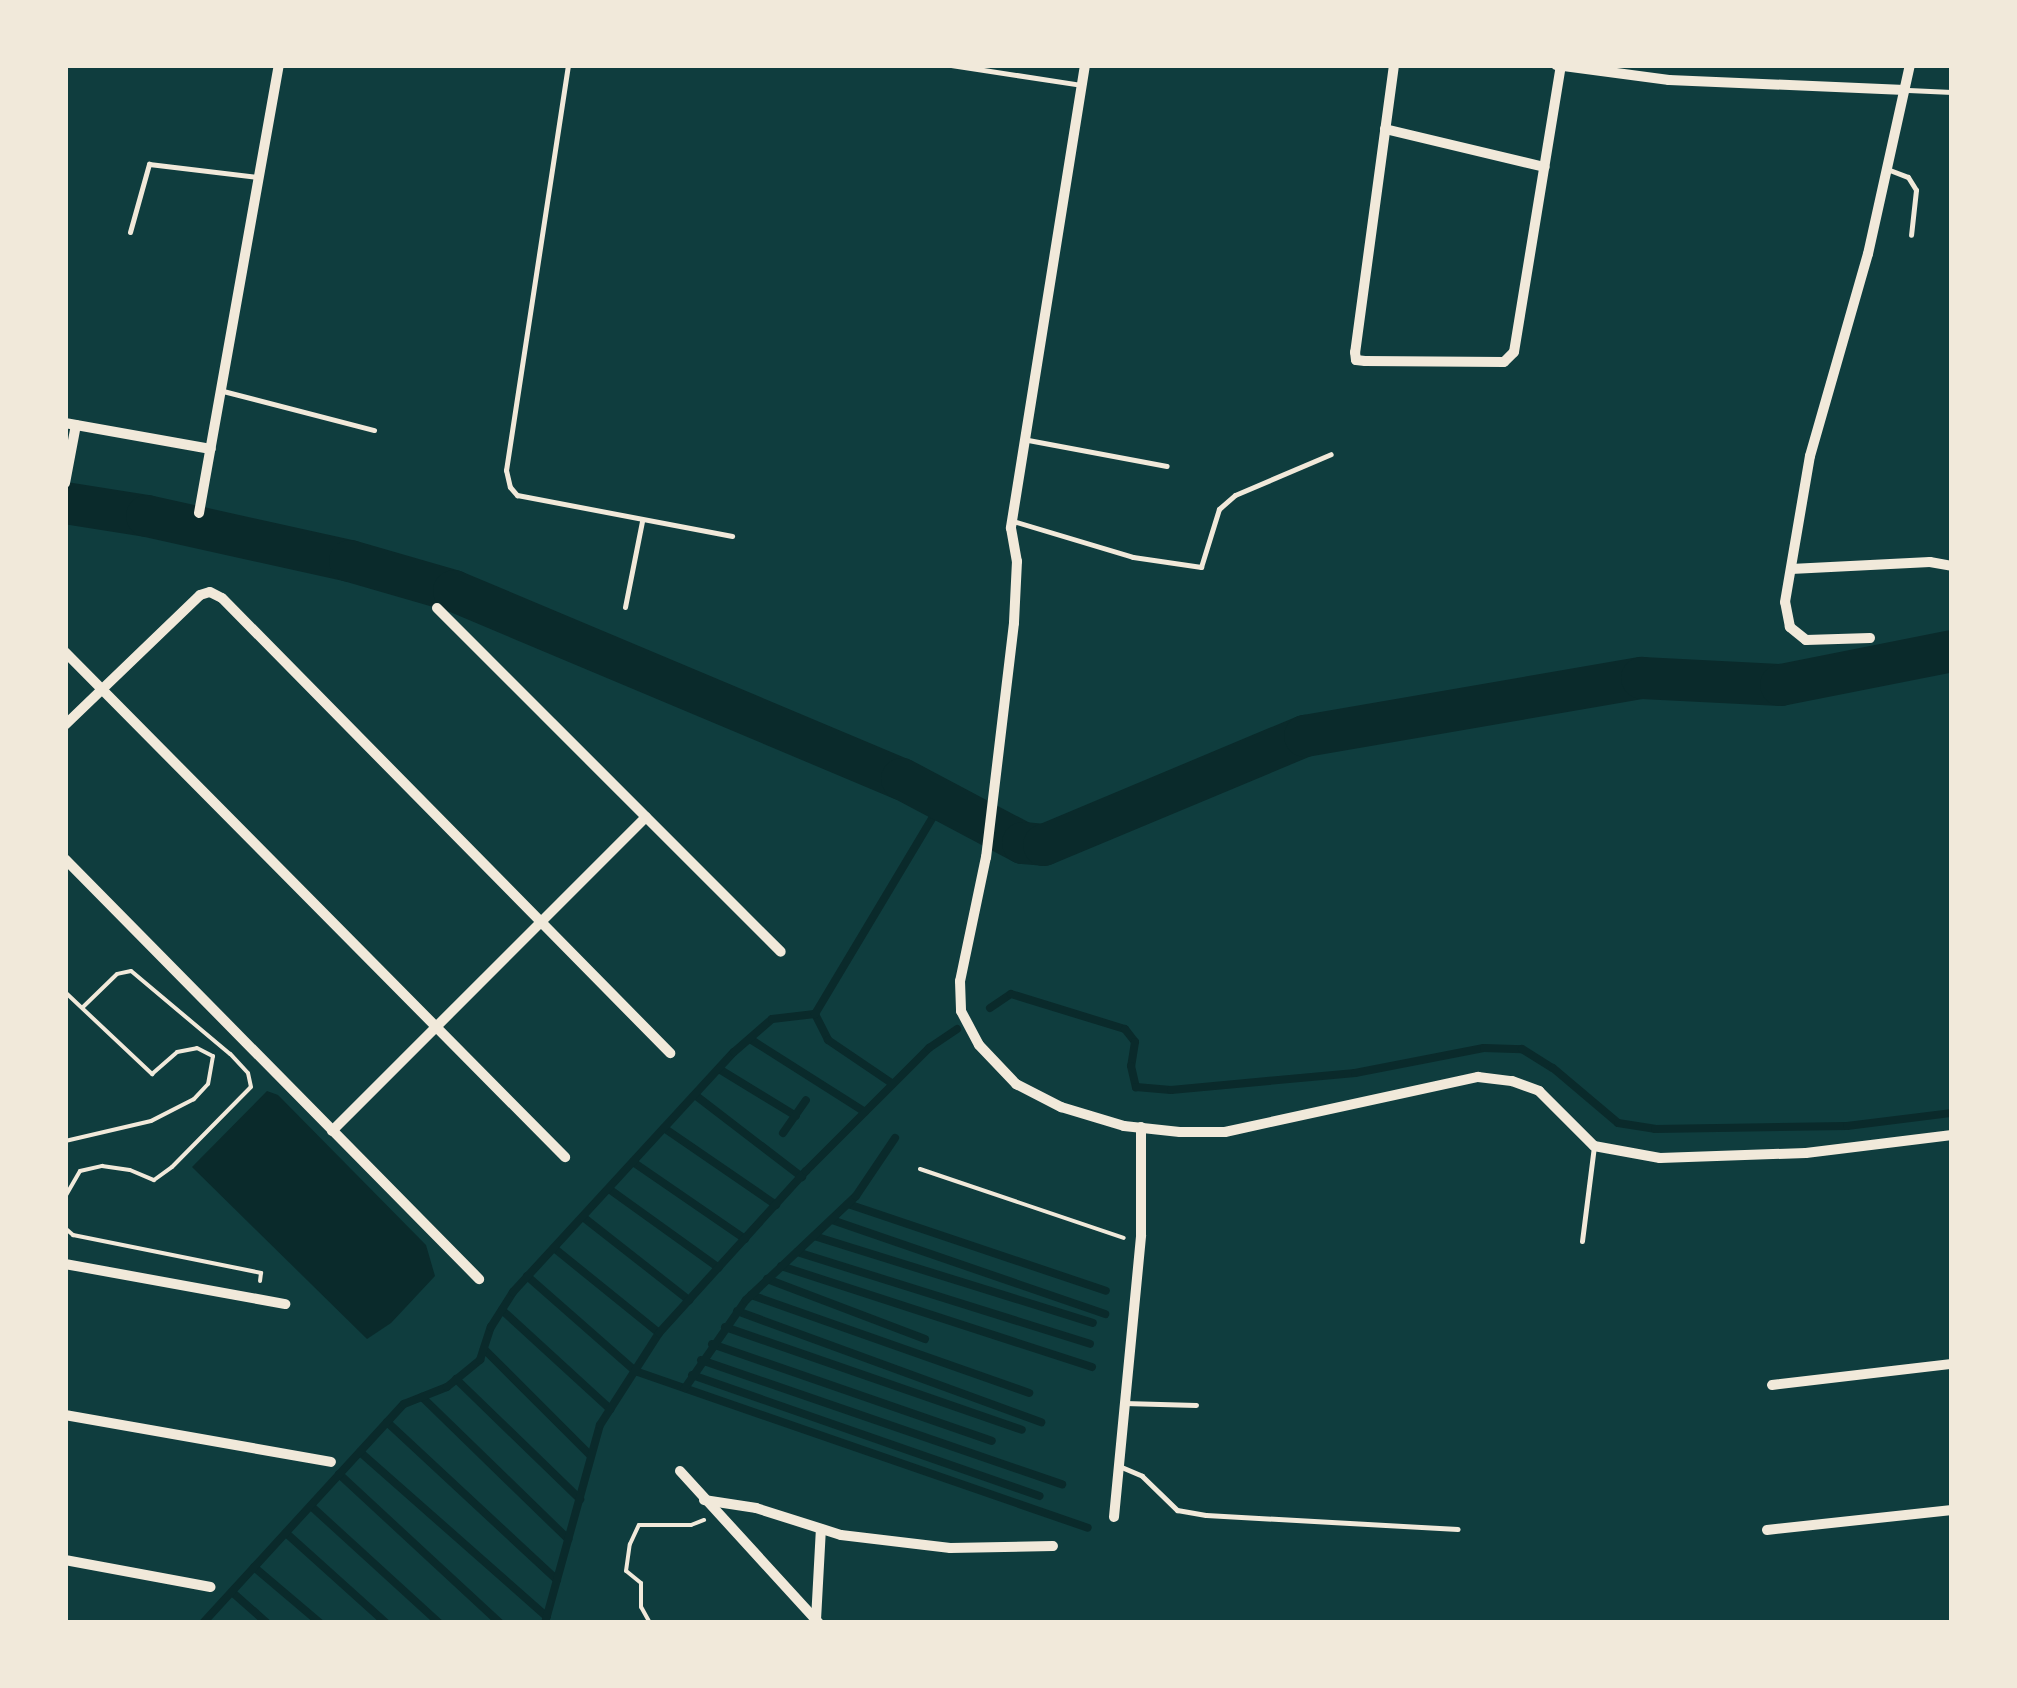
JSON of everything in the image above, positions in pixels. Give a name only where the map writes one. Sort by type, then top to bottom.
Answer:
[{"type":"street","points":[[199,513],[279,65]]},
{"type":"street","points":[[1085,65],[1013,521],[1017,561],[1014,623],[995,789],[986,857],[960,981],[961,1011],[979,1045],[1016,1084],[1061,1107],[1141,1128],[1226,1132],[1478,1077],[1512,1081],[1539,1091],[1594,1146],[1660,1158],[1729,1158],[1952,1135]]},
{"type":"street","points":[[1394,65],[1356,360],[1504,362],[1514,352],[1546,167],[1558,66],[1669,80],[1905,90]]},
{"type":"street","points":[[1870,638],[1806,640],[1796,635],[1786,618],[1810,456],[1887,169],[1910,65]]},
{"type":"street","points":[[1385,129],[1546,167]]},
{"type":"street","points":[[65,482],[70,424],[211,449]]},
{"type":"street","points":[[1791,569],[1868,563],[1930,562],[1952,566]]},
{"type":"street","points":[[65,725],[200,595],[210,592],[222,598],[670,1053]]},
{"type":"street","points":[[437,608],[781,952]]},
{"type":"street","points":[[65,652],[565,1157]]},
{"type":"street","points":[[332,1130],[646,817]]},
{"type":"street","points":[[65,860],[479,1279]]},
{"type":"street","points":[[1114,1517],[1140,1243],[1141,1128]]},
{"type":"street","points":[[65,1264],[285,1304]]},
{"type":"street","points":[[1772,1385],[1952,1364]]},
{"type":"street","points":[[65,1415],[331,1462]]},
{"type":"street","points":[[680,1471],[818,1622]]},
{"type":"street","points":[[704,1500],[756,1508],[841,1535],[950,1548],[1053,1546]]},
{"type":"street","points":[[1767,1530],[1952,1510]]},
{"type":"street","points":[[818,1622],[822,1528]]},
{"type":"street","points":[[65,1560],[211,1587]]},
{"type":"lane","points":[[568,65],[506,470],[517,495],[732,536]]},
{"type":"lane","points":[[951,65],[1082,85]]},
{"type":"lane","points":[[1905,90],[1952,92]]},
{"type":"lane","points":[[130,232],[149,164],[262,177]]},
{"type":"lane","points":[[1887,169],[1908,177],[1916,190],[1912,235]]},
{"type":"lane","points":[[223,391],[374,430]]},
{"type":"lane","points":[[1026,439],[1167,466]]},
{"type":"lane","points":[[1013,521],[1133,557],[1201,567],[1219,509],[1235,494],[1331,454]]},
{"type":"lane","points":[[625,607],[642,521]]},
{"type":"lane","points":[[1582,1242],[1594,1146]]},
{"type":"lane","points":[[1124,1403],[1196,1405]]},
{"type":"lane","points":[[1119,1466],[1142,1476],[1177,1510],[1206,1516],[1458,1528]]},
{"type":"path","points":[[65,1197],[80,1170],[102,1166],[130,1170],[154,1180],[172,1168],[251,1086],[248,1073],[230,1054],[131,971],[117,974],[83,1007]]},
{"type":"path","points":[[65,992],[152,1074],[177,1052],[197,1048],[213,1056],[208,1084],[194,1099],[151,1121],[65,1141]]},
{"type":"path","points":[[920,1168],[1140,1243]]},
{"type":"path","points":[[65,1228],[73,1235],[260,1273],[258,1300]]},
{"type":"path","points":[[650,1623],[642,1607],[641,1583],[626,1571],[630,1544],[639,1524],[691,1525],[718,1515]]},
{"type":"water","points":[[267,1091],[278,1095],[426,1245],[435,1276],[391,1323],[367,1339],[192,1167]]},
{"type":"waterway","points":[[65,503],[147,516],[350,561],[454,591],[902,779],[1023,843],[1044,845],[1305,736],[1642,678],[1781,685],[1952,651]]},
{"type":"waterway","points":[[203,1623],[404,1404],[447,1387],[480,1360],[491,1327],[513,1292],[734,1052],[772,1019],[815,1014],[943,800]]},
{"type":"waterway","points":[[990,1008],[1011,994],[1125,1029],[1135,1042],[1131,1066],[1136,1087],[1171,1090],[1355,1073],[1484,1048],[1522,1049],[1553,1068],[1618,1123],[1655,1129],[1847,1126],[1952,1113]]},
{"type":"waterway","points":[[815,1014],[828,1040],[893,1084]]},
{"type":"waterway","points":[[545,1623],[600,1425],[659,1333],[806,1171],[929,1048],[957,1029]]},
{"type":"waterway","points":[[750,1039],[865,1112]]},
{"type":"waterway","points":[[719,1069],[796,1116]]},
{"type":"waterway","points":[[695,1095],[802,1177]]},
{"type":"waterway","points":[[783,1133],[806,1100]]},
{"type":"waterway","points":[[664,1128],[776,1205]]},
{"type":"waterway","points":[[685,1388],[746,1300],[856,1196],[895,1138]]},
{"type":"waterway","points":[[633,1162],[745,1239]]},
{"type":"waterway","points":[[609,1189],[719,1268]]},
{"type":"waterway","points":[[848,1204],[1106,1291]]},
{"type":"waterway","points":[[583,1217],[689,1300]]},
{"type":"waterway","points":[[832,1220],[1105,1314]]},
{"type":"waterway","points":[[814,1236],[1093,1323]]},
{"type":"waterway","points":[[554,1248],[659,1333]]},
{"type":"waterway","points":[[797,1252],[1090,1344]]},
{"type":"waterway","points":[[781,1266],[1092,1367]]},
{"type":"waterway","points":[[527,1276],[635,1371],[1088,1528]]},
{"type":"waterway","points":[[767,1279],[925,1339]]},
{"type":"waterway","points":[[751,1295],[1029,1393]]},
{"type":"waterway","points":[[502,1310],[610,1409]]},
{"type":"waterway","points":[[737,1311],[1041,1422]]},
{"type":"waterway","points":[[725,1327],[1022,1430]]},
{"type":"waterway","points":[[712,1344],[992,1441]]},
{"type":"waterway","points":[[484,1349],[591,1456]]},
{"type":"waterway","points":[[701,1360],[1062,1484]]},
{"type":"waterway","points":[[692,1375],[1040,1496]]},
{"type":"waterway","points":[[456,1379],[580,1499]]},
{"type":"waterway","points":[[422,1397],[568,1539]]},
{"type":"waterway","points":[[387,1422],[557,1580]]},
{"type":"waterway","points":[[360,1452],[547,1617]]},
{"type":"waterway","points":[[339,1474],[500,1623]]},
{"type":"waterway","points":[[311,1506],[439,1623]]},
{"type":"waterway","points":[[286,1533],[386,1623]]},
{"type":"waterway","points":[[254,1567],[320,1623]]},
{"type":"waterway","points":[[232,1592],[267,1623]]}]
